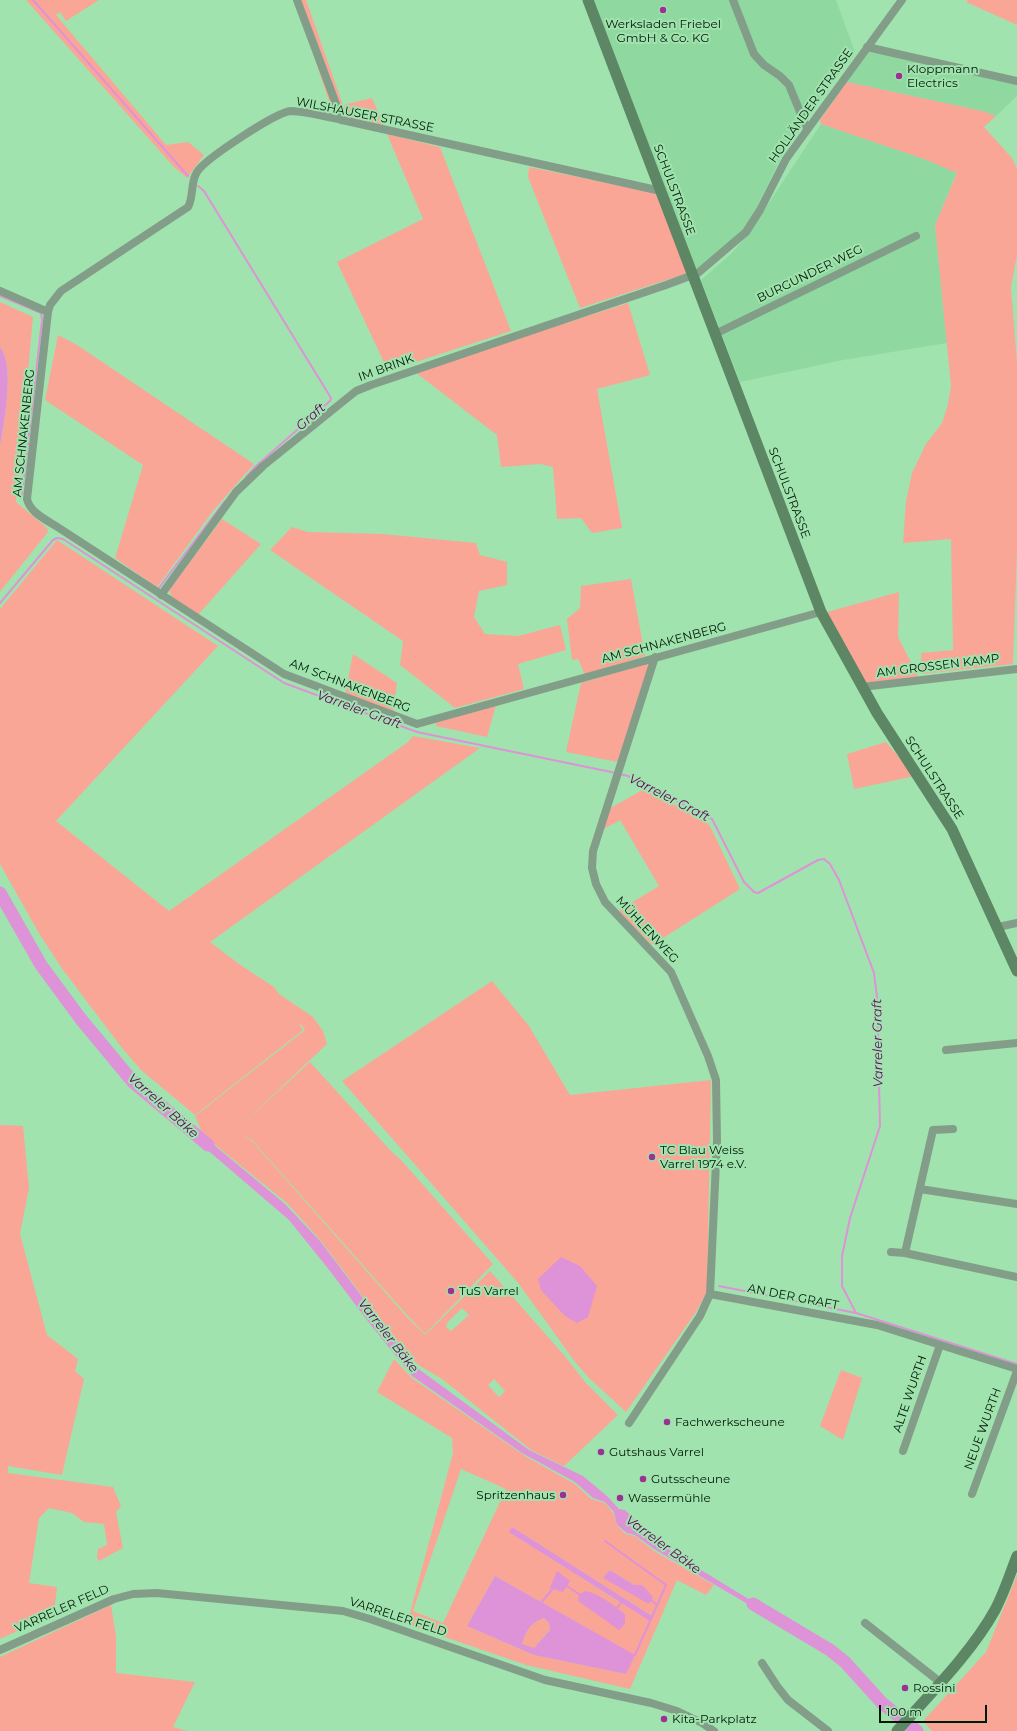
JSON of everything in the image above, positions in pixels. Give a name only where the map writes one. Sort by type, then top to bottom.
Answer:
[{"type":"street","points":[[297,0],[342,120]]},
{"type":"street","name":"SCHULSTRASSE","points":[[588,0],[821,612],[876,713],[952,829],[1017,971]]},
{"type":"street","points":[[733,0],[754,54],[764,65],[780,76],[789,85],[807,129]]},
{"type":"street","name":"HOLLÄNDER STRASSE","points":[[692,275],[698,273],[746,232],[760,210],[786,159],[902,0]]},
{"type":"street","points":[[867,47],[1017,81]]},
{"type":"street","name":"WILSHAUSER STRASSE","points":[[48,312],[50,305],[61,291],[188,207],[191,202],[194,179],[198,170],[207,161],[263,124],[286,112],[293,111],[342,120],[661,191]]},
{"type":"street","name":"BURGUNDER WEG","points":[[715,334],[916,236]]},
{"type":"street","name":"IM BRINK","points":[[161,595],[236,492],[263,466],[356,391],[371,384],[692,275]]},
{"type":"street","points":[[0,291],[48,312]]},
{"type":"street","name":"AM SCHNAKENBERG","points":[[48,312],[27,499],[28,504],[37,513],[284,674],[417,724],[821,612]]},
{"type":"street","name":"MÜHLENWEG","points":[[655,657],[593,851],[592,868],[596,884],[605,902],[671,972],[708,1056],[716,1080],[717,1140],[710,1294]]},
{"type":"street","name":"AM GROSSEN KAMP","points":[[862,687],[1017,669]]},
{"type":"street","points":[[998,927],[1017,923]]},
{"type":"street","points":[[946,1050],[1017,1043]]},
{"type":"street","points":[[904,1253],[933,1130],[953,1129]]},
{"type":"street","points":[[920,1189],[1017,1204]]},
{"type":"street","points":[[891,1252],[904,1253],[1017,1277]]},
{"type":"street","points":[[629,1423],[700,1316],[710,1294]]},
{"type":"street","name":"AN DER GRAFT","points":[[710,1294],[877,1325],[1017,1370]]},
{"type":"street","name":"ALTE WURTH","points":[[903,1451],[940,1345]]},
{"type":"street","name":"NEUE WURTH","points":[[972,1494],[1017,1370]]},
{"type":"street","points":[[898,1729],[970,1647],[992,1614],[1006,1586],[1017,1556]]},
{"type":"street","name":"VARRELER FELD","points":[[0,1650],[102,1603],[133,1594],[157,1593],[321,1608],[357,1615],[544,1680],[651,1703],[677,1711],[712,1730]]},
{"type":"street","points":[[866,1623],[940,1682]]},
{"type":"street","points":[[762,1663],[788,1700],[828,1731]]},
{"type":"shaded area","points":[[26,0],[99,0],[66,21],[60,12],[56,15],[166,145],[188,142],[204,155],[187,178],[174,167]]},
{"type":"shaded area","points":[[295,0],[306,0],[343,105],[372,98],[384,125],[334,116]]},
{"type":"shaded area","points":[[592,0],[836,0],[855,52],[785,150],[746,228],[695,271]]},
{"type":"shaded area","points":[[968,0],[1017,0],[1017,25],[966,2]]},
{"type":"shaded area","points":[[868,51],[1017,84],[1017,96],[996,116],[982,111],[847,82]]},
{"type":"shaded area","points":[[847,82],[982,111],[996,116],[984,127],[1012,158],[1017,169],[1017,255],[1011,287],[1017,363],[1017,549],[1013,664],[922,674],[921,653],[953,650],[951,539],[903,543],[906,501],[912,473],[926,444],[942,423],[948,404],[951,386],[935,225],[957,173],[924,159],[821,124],[820,120]]},
{"type":"shaded area","points":[[821,124],[924,159],[957,172],[935,225],[947,343],[843,360],[740,382],[701,280],[731,254],[749,233]]},
{"type":"shaded area","points":[[387,134],[440,147],[511,331],[388,371],[337,262],[423,219]]},
{"type":"shaded area","points":[[529,167],[656,193],[688,273],[580,308],[528,177]]},
{"type":"shaded area","points":[[0,302],[33,317],[16,502],[47,528],[48,532],[0,592],[0,446],[6,409],[8,380],[7,367],[0,347]]},
{"type":"shaded area","points":[[628,303],[650,375],[597,389],[622,528],[592,533],[581,518],[557,519],[553,467],[540,464],[501,467],[497,435],[415,372]]},
{"type":"shaded area","points":[[58,335],[77,345],[254,464],[213,511],[157,587],[115,558],[143,465],[45,400]]},
{"type":"shaded area","points":[[222,519],[261,544],[198,615],[172,598],[169,590]]},
{"type":"shaded area","points":[[292,527],[308,532],[382,534],[476,543],[480,555],[507,562],[507,585],[479,591],[474,617],[485,634],[518,636],[560,625],[566,650],[518,664],[524,689],[455,708],[400,665],[403,641],[270,550]]},
{"type":"shaded area","points":[[57,540],[218,646],[56,821],[169,911],[408,742],[413,736],[480,748],[210,942],[239,964],[274,987],[279,994],[313,1017],[323,1031],[327,1044],[236,1130],[310,1062],[390,1150],[402,1161],[493,1264],[425,1334],[252,1140],[241,1134],[252,1141],[406,1316],[425,1335],[490,1271],[564,1355],[585,1382],[618,1415],[564,1466],[531,1450],[442,1379],[420,1366],[407,1355],[321,1241],[287,1203],[203,1135],[195,1116],[305,1030],[301,1024],[300,1025],[303,1030],[195,1115],[141,1070],[122,1048],[63,970],[40,935],[0,864],[0,609]],"holes":[[[462,1308],[469,1315],[451,1331],[446,1327],[447,1323]],[[494,1379],[505,1391],[499,1397],[488,1385]]]},
{"type":"shaded area","points":[[631,579],[645,656],[585,675],[578,659],[572,660],[567,619],[580,608],[581,586]]},
{"type":"shaded area","points":[[899,592],[898,637],[919,678],[864,684],[827,612]]},
{"type":"shaded area","points":[[353,654],[397,683],[393,713],[345,694]]},
{"type":"shaded area","points":[[652,662],[618,762],[566,752],[581,683]]},
{"type":"shaded area","points":[[496,705],[487,737],[436,726],[436,722]]},
{"type":"shaded area","points":[[886,742],[915,776],[854,789],[847,754]]},
{"type":"shaded area","points":[[644,789],[704,820],[710,826],[740,889],[652,945],[618,911],[659,886],[620,820],[602,830],[609,809]]},
{"type":"shaded area","points":[[492,981],[529,1026],[570,1095],[711,1080],[707,1292],[696,1312],[626,1412],[589,1378],[575,1362],[519,1284],[342,1081]]},
{"type":"shaded area","points":[[0,1125],[23,1126],[29,1188],[20,1234],[47,1335],[78,1359],[75,1371],[84,1379],[62,1475],[8,1466],[8,1473],[113,1487],[121,1506],[116,1512],[123,1548],[99,1561],[97,1558],[98,1549],[107,1545],[104,1524],[84,1522],[72,1513],[49,1508],[39,1518],[29,1583],[57,1587],[54,1614],[0,1639]]},
{"type":"shaded area","points":[[394,1359],[412,1378],[525,1456],[575,1484],[591,1499],[605,1503],[614,1514],[617,1526],[626,1534],[635,1536],[654,1551],[714,1585],[706,1595],[677,1580],[630,1689],[526,1665],[407,1624],[453,1453],[452,1438],[377,1392]],"holes":[[[461,1469],[506,1489],[443,1623],[413,1611]],[[513,1528],[652,1616],[621,1603],[510,1532]],[[610,1570],[634,1585],[604,1578]],[[495,1576],[634,1655],[626,1674],[534,1655],[467,1626]]]},
{"type":"shaded area","points":[[841,1370],[862,1378],[843,1440],[820,1426]]},
{"type":"shaded area","points":[[1017,1575],[1017,1731],[932,1731],[923,1721],[986,1652]]},
{"type":"shaded area","points":[[111,1605],[116,1636],[116,1673],[195,1682],[173,1727],[187,1731],[0,1731],[0,1657]]},
{"type":"shaded area","points":[[544,1618],[549,1623],[550,1630],[533,1649],[522,1644],[532,1625]]},
{"type":"water","points":[[0,347],[7,367],[8,380],[6,409],[0,446]]},
{"type":"water","points":[[196,1135],[202,1135],[285,1204],[320,1241],[406,1355],[420,1370],[529,1450],[583,1476],[607,1496],[619,1509],[625,1510],[659,1542],[678,1556],[765,1609],[769,1613],[763,1613],[654,1549],[635,1535],[627,1533],[617,1525],[614,1512],[605,1502],[593,1498],[575,1482],[522,1453],[412,1376],[289,1220],[197,1141]]},
{"type":"water","points":[[561,1257],[580,1266],[597,1286],[588,1317],[577,1323],[565,1316],[541,1290],[538,1279]]},
{"type":"water","points":[[512,1527],[652,1616],[650,1621],[509,1532]]},
{"type":"water","points":[[610,1570],[634,1585],[642,1585],[653,1597],[649,1604],[603,1578]]},
{"type":"water","points":[[557,1571],[570,1581],[563,1592],[550,1588]]},
{"type":"water","points":[[495,1576],[635,1655],[626,1674],[534,1655],[467,1626]],"holes":[[[544,1618],[549,1623],[550,1630],[534,1648],[522,1644],[527,1631],[535,1622]]]},
{"type":"water","points":[[585,1591],[601,1597],[625,1614],[625,1624],[619,1630],[578,1601],[579,1595]]},
{"type":"waterway","points":[[33,0],[188,176]]},
{"type":"waterway","name":"Graft","points":[[198,186],[204,191],[331,398],[330,401],[255,467],[246,477]]},
{"type":"waterway","points":[[0,296],[41,313],[42,320],[22,496]]},
{"type":"waterway","name":"Graft","points":[[158,589],[225,501]]},
{"type":"waterway","name":"Varreler Graft","points":[[0,603],[53,540],[57,538],[63,539],[284,683],[417,732],[616,773]]},
{"type":"waterway","name":"Varreler Graft","points":[[620,774],[628,776],[712,819],[744,882],[754,892],[758,893],[818,860],[824,859],[830,864],[839,880],[874,973],[877,997],[880,1126],[850,1218],[842,1256],[842,1286],[856,1313],[1017,1364]]},
{"type":"waterway","name":"Varreler Bäke","points":[[0,893],[41,965],[80,1018],[133,1082],[208,1145]]},
{"type":"waterway","points":[[719,1286],[856,1313]]},
{"type":"waterway","points":[[605,1541],[666,1585],[635,1655]]},
{"type":"waterway","points":[[565,1585],[582,1596]]},
{"type":"waterway","points":[[541,1603],[554,1587]]},
{"type":"waterway","points":[[651,1600],[657,1605]]},
{"type":"waterway","points":[[616,1609],[621,1603]]},
{"type":"waterway","name":"Varreler Bäke","points":[[753,1604],[830,1650],[845,1662],[882,1703],[917,1731]]},
{"type":"place","name":"Werksladen Friebel GmbH & Co. KG","points":[[663,10]]},
{"type":"place","name":"Kloppmann Electrics","points":[[899,76]]},
{"type":"place","name":"TC Blau Weiss Varrel 1974 e.V.","points":[[652,1157]]},
{"type":"place","name":"TuS Varrel","points":[[451,1291]]},
{"type":"place","name":"Fachwerkscheune","points":[[667,1422]]},
{"type":"place","name":"Gutshaus Varrel","points":[[601,1452]]},
{"type":"place","name":"Gutsscheune","points":[[643,1479]]},
{"type":"place","name":"Spritzenhaus","points":[[563,1495]]},
{"type":"place","name":"Wassermühle","points":[[620,1498]]},
{"type":"place","name":"Rossini","points":[[905,1688]]},
{"type":"place","name":"Kita-Parkplatz","points":[[664,1719]]}]
